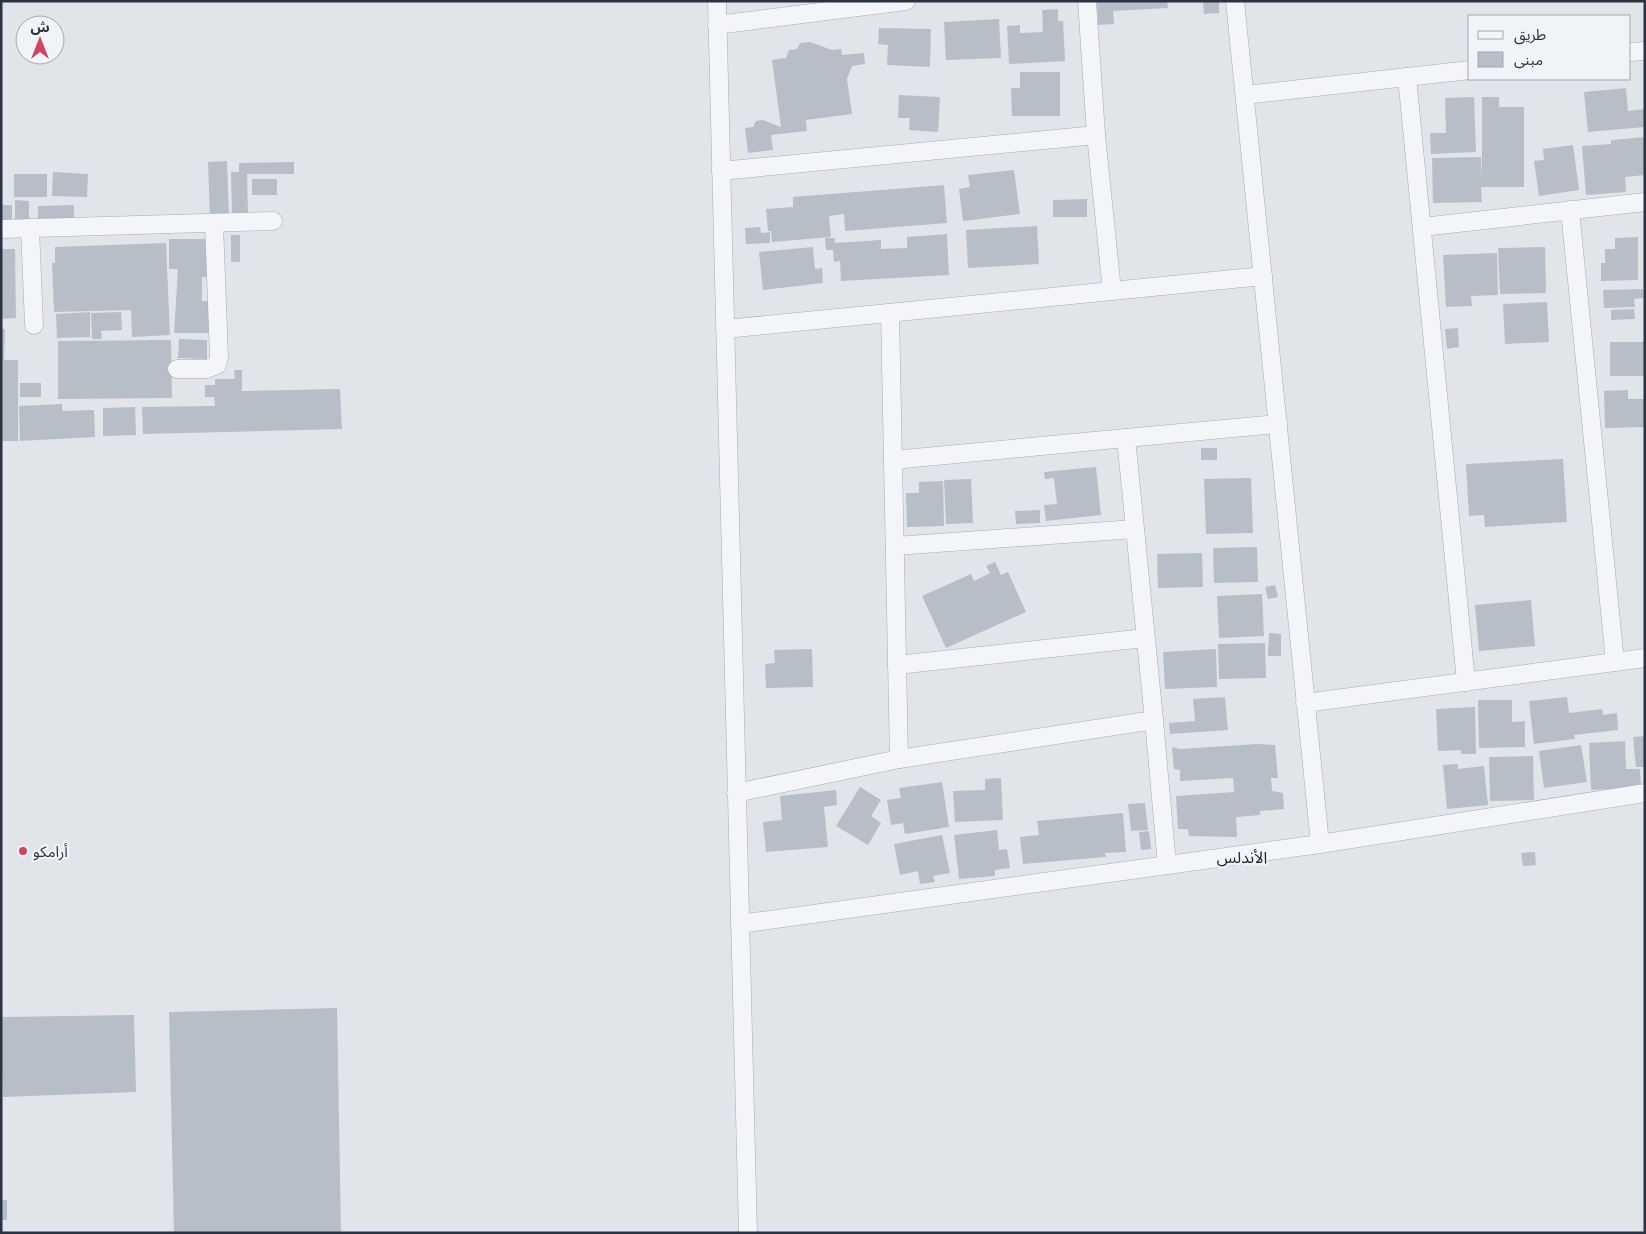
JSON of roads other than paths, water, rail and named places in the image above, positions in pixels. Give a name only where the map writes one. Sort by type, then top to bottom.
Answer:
[{"type":"street","points":[[717,1],[748,1233]]},
{"type":"street","points":[[717,25],[906,1]]},
{"type":"street","points":[[1087,1],[1096,135],[1112,291]]},
{"type":"street","points":[[1235,1],[1320,844]]},
{"type":"street","points":[[1631,52],[1645,51]]},
{"type":"street","points":[[1244,95],[1468,70]]},
{"type":"street","points":[[1407,77],[1466,682]]},
{"type":"street","points":[[721,170],[1096,135]]},
{"type":"street","points":[[1422,227],[1645,202]]},
{"type":"street","points":[[1570,210],[1615,662]]},
{"type":"street","points":[[1,229],[273,222]]},
{"type":"street","points":[[177,369],[207,369],[217,365],[219,357],[214,223]]},
{"type":"street","points":[[30,228],[34,325]]},
{"type":"street","points":[[725,329],[1263,276]]},
{"type":"street","points":[[890,313],[899,759]]},
{"type":"street","points":[[893,460],[1278,424]]},
{"type":"street","points":[[1126,438],[1167,865]]},
{"type":"street","points":[[895,546],[1135,529]]},
{"type":"street","points":[[897,665],[1145,638]]},
{"type":"street","points":[[1305,703],[1645,658]]},
{"type":"street","points":[[736,793],[899,759],[1154,720]]},
{"type":"street","points":[[740,924],[1320,844],[1645,793]]},
{"type":"place","name":"أرامكو","points":[[23,851]]},
{"type":"district","name":"الأندلس","points":[[1242,857]]}]
